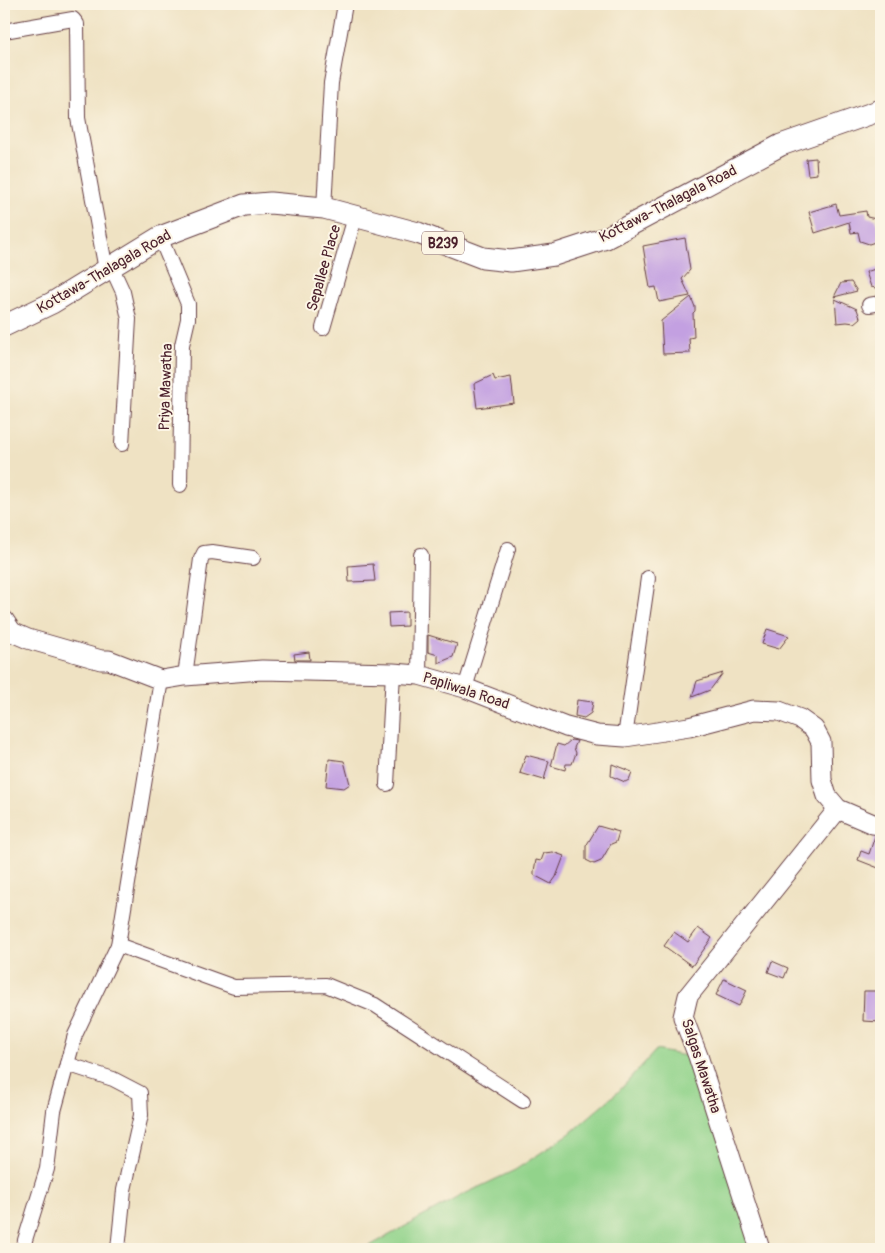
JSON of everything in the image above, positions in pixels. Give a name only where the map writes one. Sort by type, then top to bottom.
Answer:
[{"type":"main road","name":"Kottawa-Thalagala Road","points":[[4,326],[52,303],[160,237],[244,205],[270,203],[324,208],[418,233],[483,258],[511,261],[554,255],[606,238],[781,144],[881,110]]},
{"type":"street","points":[[324,208],[331,83],[345,4]]},
{"type":"street","points":[[4,32],[73,19],[77,24],[78,118],[108,268],[122,292],[128,319],[122,444]]},
{"type":"street","name":"Sepallee Place","points":[[323,328],[355,217]]},
{"type":"street","name":"Priya Mawatha","points":[[160,237],[188,304],[188,319],[182,345],[180,485]]},
{"type":"street","points":[[465,688],[508,549]]},
{"type":"street","points":[[185,676],[201,559],[204,553],[212,552],[253,558]]},
{"type":"street","points":[[420,555],[420,675]]},
{"type":"street","points":[[625,736],[648,578]]},
{"type":"street","points":[[7,629],[28,639],[101,660],[109,660],[161,680],[118,945],[75,1035],[54,1111],[47,1169],[25,1240],[24,1249]]},
{"type":"street","name":"Papliwala Road","points":[[161,680],[185,676],[262,670],[420,675],[465,688],[566,726],[596,735],[625,736],[690,727],[754,710],[779,711],[800,719],[814,729],[820,742],[822,780],[827,796],[838,809]]},
{"type":"street","points":[[387,784],[393,673]]},
{"type":"street","points":[[838,809],[873,824],[881,825]]},
{"type":"street","name":"Salgas Mawatha","points":[[760,1249],[698,1056],[683,1017],[688,996],[838,809]]},
{"type":"street","points":[[118,945],[234,987],[326,985],[375,1005],[524,1101]]},
{"type":"street","points":[[67,1064],[113,1079],[140,1093],[141,1115],[124,1190],[118,1249]]},
{"type":"green space","points":[[656,1050],[680,1055],[698,1056],[760,1249],[364,1249],[460,1196],[515,1170],[569,1134],[619,1091]]},
{"type":"building","points":[[816,158],[817,174],[808,175],[806,159]]},
{"type":"building","points":[[836,204],[839,215],[866,211],[867,217],[876,219],[881,240],[869,244],[860,241],[858,232],[851,233],[849,222],[815,233],[809,212]]},
{"type":"building","points":[[685,238],[690,270],[682,279],[690,296],[659,302],[656,287],[650,288],[643,246]]},
{"type":"building","points":[[881,267],[881,289],[871,287],[866,272]]},
{"type":"building","points":[[851,282],[857,291],[834,297],[841,283]]},
{"type":"building","points":[[691,297],[695,311],[693,313],[694,337],[689,338],[690,353],[663,354],[661,321]]},
{"type":"building","points":[[835,299],[857,309],[860,318],[854,323],[837,323]]},
{"type":"building","points":[[493,375],[495,380],[511,377],[514,403],[477,408],[474,384]]},
{"type":"building","points":[[373,564],[375,581],[349,582],[348,566]]},
{"type":"building","points":[[407,612],[407,626],[389,627],[388,613]]},
{"type":"building","points":[[767,629],[789,636],[779,649],[762,644]]},
{"type":"building","points":[[428,635],[457,644],[453,657],[438,663],[438,655],[428,652]]},
{"type":"building","points":[[309,652],[310,660],[295,660],[294,654]]},
{"type":"building","points":[[723,673],[710,690],[692,697],[697,681]]},
{"type":"building","points":[[577,700],[593,702],[591,713],[584,718],[575,716]]},
{"type":"building","points":[[571,740],[577,741],[574,748],[576,753],[572,764],[566,764],[565,770],[551,766],[557,744],[564,746]]},
{"type":"building","points":[[526,755],[549,761],[544,780],[520,773]]},
{"type":"building","points":[[329,759],[344,761],[350,784],[344,788],[326,786]]},
{"type":"building","points":[[612,764],[632,772],[629,780],[625,782],[611,776]]},
{"type":"building","points":[[598,826],[619,832],[616,842],[611,844],[601,861],[594,864],[586,860],[586,846]]},
{"type":"building","points":[[875,836],[881,836],[881,869],[858,860],[861,851],[869,854]]},
{"type":"building","points":[[553,852],[564,856],[556,877],[551,884],[534,875],[534,871],[536,860],[541,861],[544,853]]},
{"type":"building","points":[[698,928],[712,938],[692,966],[664,946],[674,932],[688,942]]},
{"type":"building","points":[[772,961],[788,968],[784,978],[768,972]]},
{"type":"building","points":[[724,979],[747,990],[739,1006],[716,995]]},
{"type":"building","points":[[864,991],[881,991],[881,1022],[863,1021]]}]
